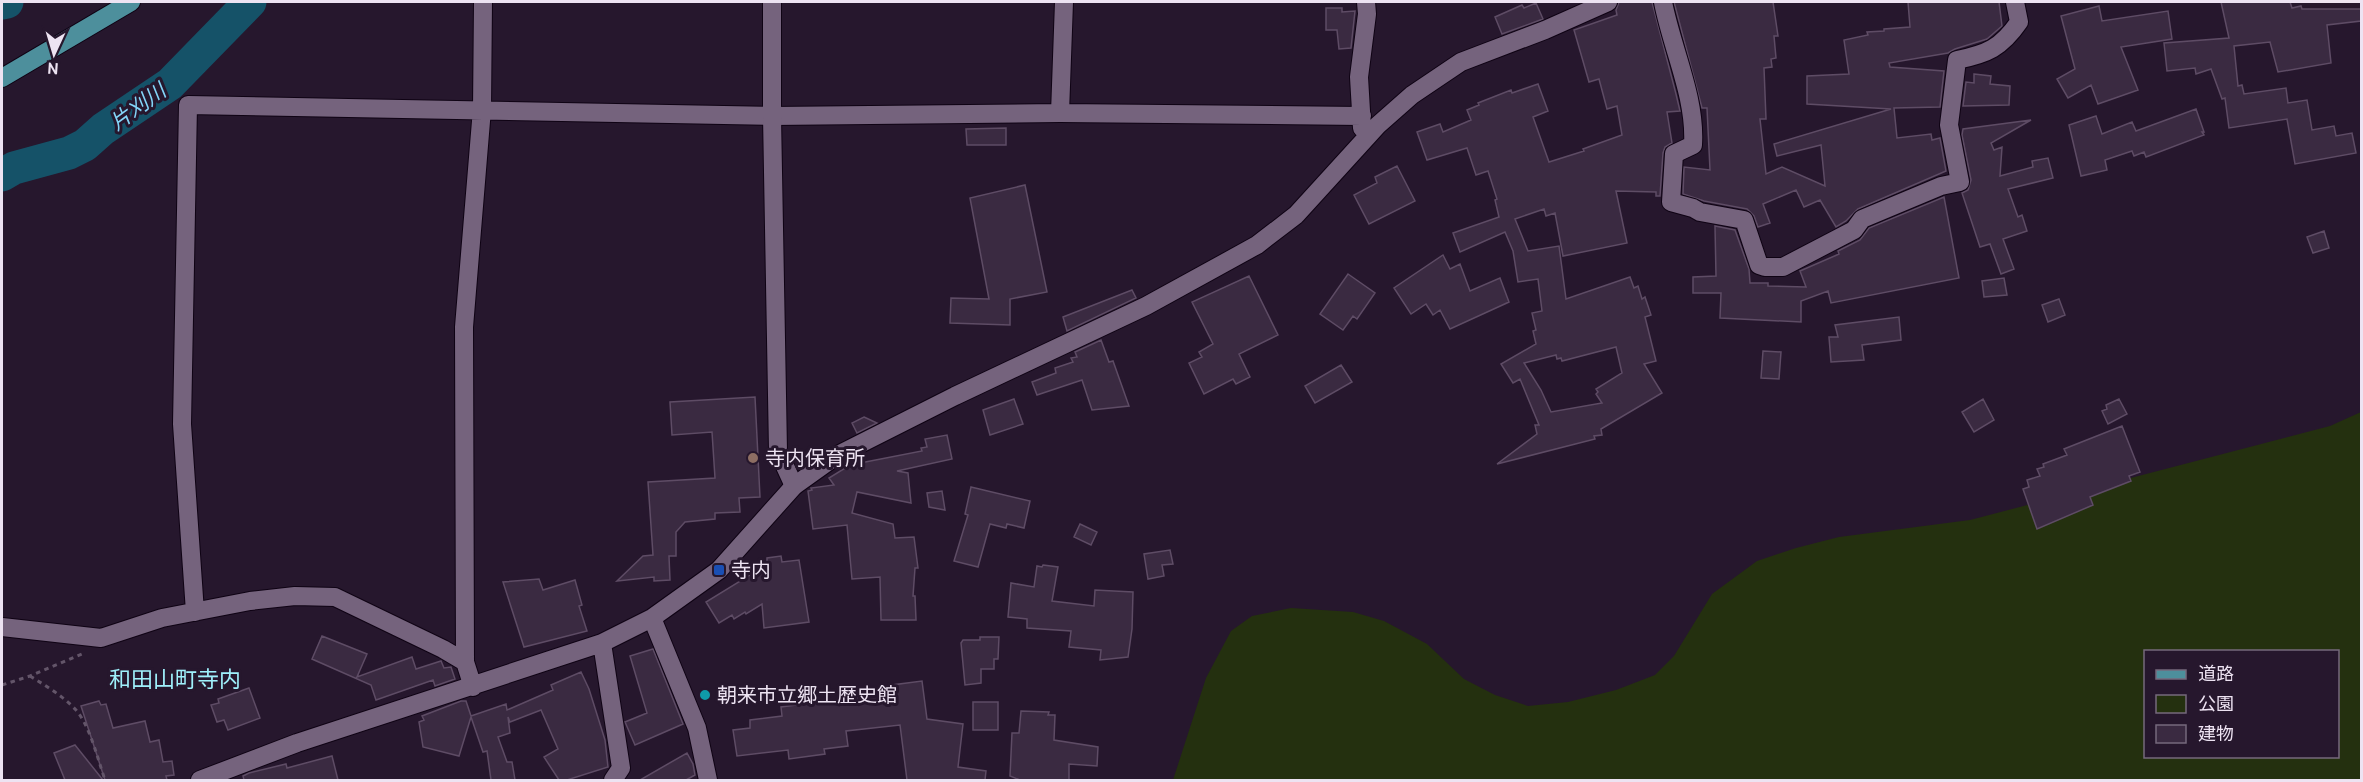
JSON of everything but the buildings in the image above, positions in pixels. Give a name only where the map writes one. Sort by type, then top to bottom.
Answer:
[{"type":"main road","points":[[2,78],[131,2]]},
{"type":"street","points":[[473,687],[465,662],[464,327],[482,109],[483,2]]},
{"type":"street","points":[[772,2],[778,451],[794,486]]},
{"type":"street","points":[[1060,113],[1064,2]]},
{"type":"street","points":[[1363,142],[1359,76],[1367,14],[1366,2]]},
{"type":"street","points":[[200,780],[307,740],[473,687],[602,642],[652,618],[719,570],[794,486],[836,456],[955,396],[1146,306],[1257,245],[1296,214],[1363,142],[1412,95],[1461,62],[1545,30],[1608,2]]},
{"type":"street","points":[[1663,2],[1668,31],[1694,124],[1693,145],[1674,154],[1671,202],[1700,212],[1744,219],[1759,265],[1765,267],[1783,267],[1854,230],[1862,219],[1941,186],[1960,182],[1949,125],[1957,60],[1995,49],[2007,39],[2019,22],[2015,2]]},
{"type":"street","points":[[195,612],[182,424],[188,105],[772,116],[1060,113],[1362,116]]},
{"type":"street","points":[[2,627],[101,638],[162,618],[195,612],[295,596],[335,597],[465,662]]},
{"type":"street","points":[[652,618],[697,728],[708,780]]},
{"type":"street","points":[[602,642],[621,768],[613,780]]},
{"type":"path","points":[[2,685],[30,676],[90,650],[101,638]]},
{"type":"path","points":[[30,676],[63,698],[78,712],[90,737],[105,780]]},
{"type":"green space","points":[[2361,412],[2361,780],[1173,780],[1206,678],[1231,631],[1252,616],[1291,608],[1353,612],[1384,621],[1427,644],[1464,679],[1495,695],[1528,706],[1568,702],[1616,690],[1655,675],[1674,656],[1712,594],[1757,561],[1839,537],[1970,520],[2330,426]]},
{"type":"waterway","points":[[2,3],[7,2]]},
{"type":"waterway","name":"片刈川","points":[[2,175],[14,168],[69,153],[85,145],[103,129],[170,84],[250,2]]},
{"type":"place","name":"寺内保育所","points":[[753,458]]},
{"type":"place","name":"寺内","points":[[719,570]]},
{"type":"place","name":"朝来市立郷土歴史館","points":[[705,695]]},
{"type":"district","name":"和田山町寺内","points":[[175,679]]}]
